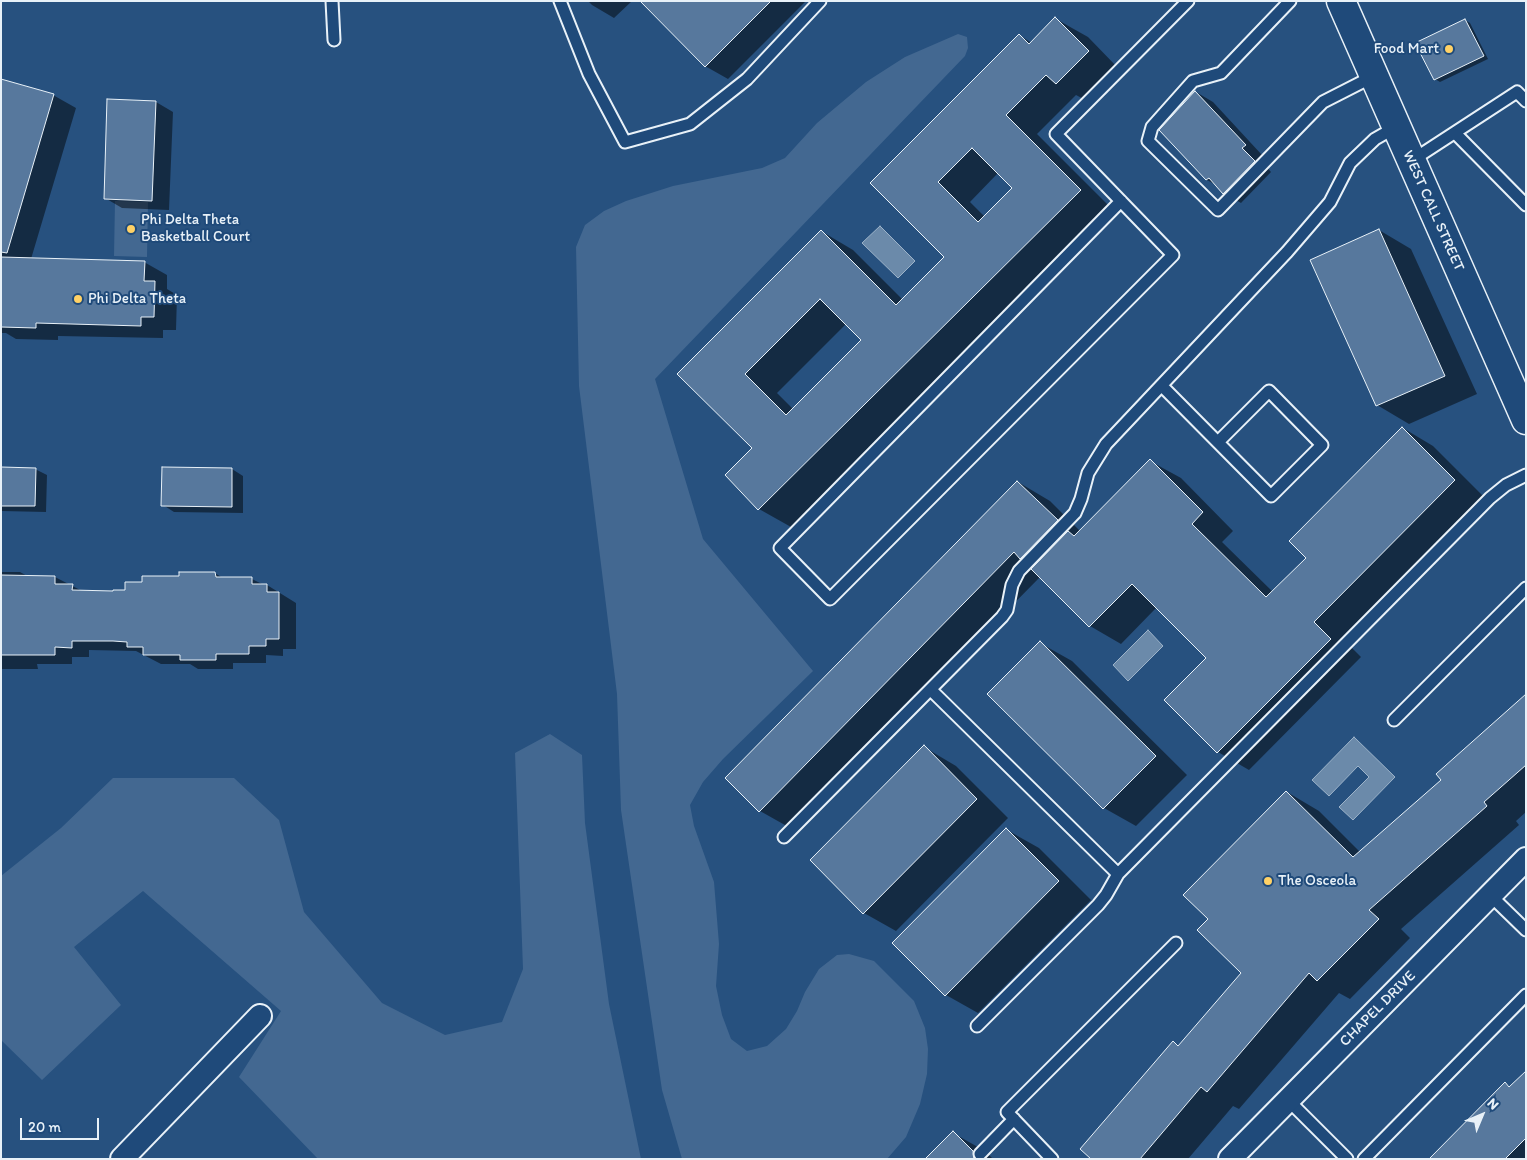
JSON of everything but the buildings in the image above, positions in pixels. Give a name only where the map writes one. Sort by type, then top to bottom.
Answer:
[{"type":"street","name":"WEST CALL STREET","points":[[1341,1],[1526,420]]},
{"type":"street","name":"CHAPEL DRIVE","points":[[1230,1159],[1526,859]]},
{"type":"street","points":[[122,1159],[260,1016]]},
{"type":"lane","points":[[332,1],[334,40]]},
{"type":"lane","points":[[560,1],[589,74],[625,142],[690,124],[747,79],[820,1]]},
{"type":"lane","points":[[1121,201],[780,548],[830,599],[1173,255],[1121,201],[1056,134],[1188,1]]},
{"type":"lane","points":[[1290,1],[1220,72],[1193,81],[1152,127],[1148,141],[1218,210],[1323,102],[1374,76]]},
{"type":"lane","points":[[1412,162],[1517,92],[1526,101]]},
{"type":"lane","points":[[784,837],[931,690],[1007,610],[1012,585],[1020,571],[1075,513],[1088,472],[1098,454],[1114,434],[1162,386],[1287,252],[1330,202],[1350,163],[1375,139],[1396,127]]},
{"type":"lane","points":[[1455,133],[1526,205]]},
{"type":"lane","points":[[1162,386],[1270,496],[1322,445],[1269,391],[1218,442]]},
{"type":"lane","points":[[977,1026],[1098,905],[1118,874],[1490,498],[1506,485],[1526,475]]},
{"type":"lane","points":[[1394,720],[1526,588]]},
{"type":"lane","points":[[931,690],[1118,874]]},
{"type":"lane","points":[[1490,895],[1526,930]]},
{"type":"lane","points":[[1052,1159],[1007,1112],[1176,943]]},
{"type":"lane","points":[[1364,1159],[1526,995]]},
{"type":"lane","points":[[1288,1100],[1347,1159]]},
{"type":"lane","points":[[980,1154],[1014,1119]]},
{"type":"shaded area","points":[[958,34],[967,37],[968,48],[965,56],[655,379],[703,539],[813,671],[723,759],[703,782],[690,805],[694,826],[714,882],[719,944],[716,986],[722,1015],[731,1039],[747,1051],[767,1046],[786,1029],[819,969],[837,955],[849,954],[874,961],[914,1001],[925,1028],[928,1049],[927,1074],[920,1104],[906,1137],[887,1159],[682,1159],[662,1090],[621,810],[617,694],[579,386],[576,247],[585,225],[604,211],[626,201],[673,186],[762,168],[785,158],[817,123],[866,82],[905,57]]},
{"type":"shaded area","name":"Phi Delta Theta Basketball Court","points":[[115,201],[148,202],[147,257],[114,256]]},
{"type":"shaded area","points":[[880,226],[915,261],[898,278],[862,243]]},
{"type":"shaded area","points":[[1148,630],[1163,646],[1128,681],[1113,665]]},
{"type":"shaded area","points":[[550,734],[582,755],[585,823],[609,1004],[641,1159],[318,1159],[239,1077],[281,1011],[143,891],[74,947],[121,1005],[42,1080],[1,1040],[1,876],[61,828],[113,778],[234,778],[279,820],[304,912],[382,1003],[445,1035],[502,1022],[523,969],[515,753]]},
{"type":"shaded area","points":[[1354,737],[1395,777],[1353,820],[1339,807],[1369,777],[1358,766],[1329,796],[1312,780]]},
{"type":"place","name":"Food Mart","points":[[1449,49]]},
{"type":"place","name":"Phi Delta Theta Basketball Court","points":[[131,229]]},
{"type":"place","name":"Phi Delta Theta","points":[[78,299]]},
{"type":"place","name":"The Osceola","points":[[1268,881]]}]
